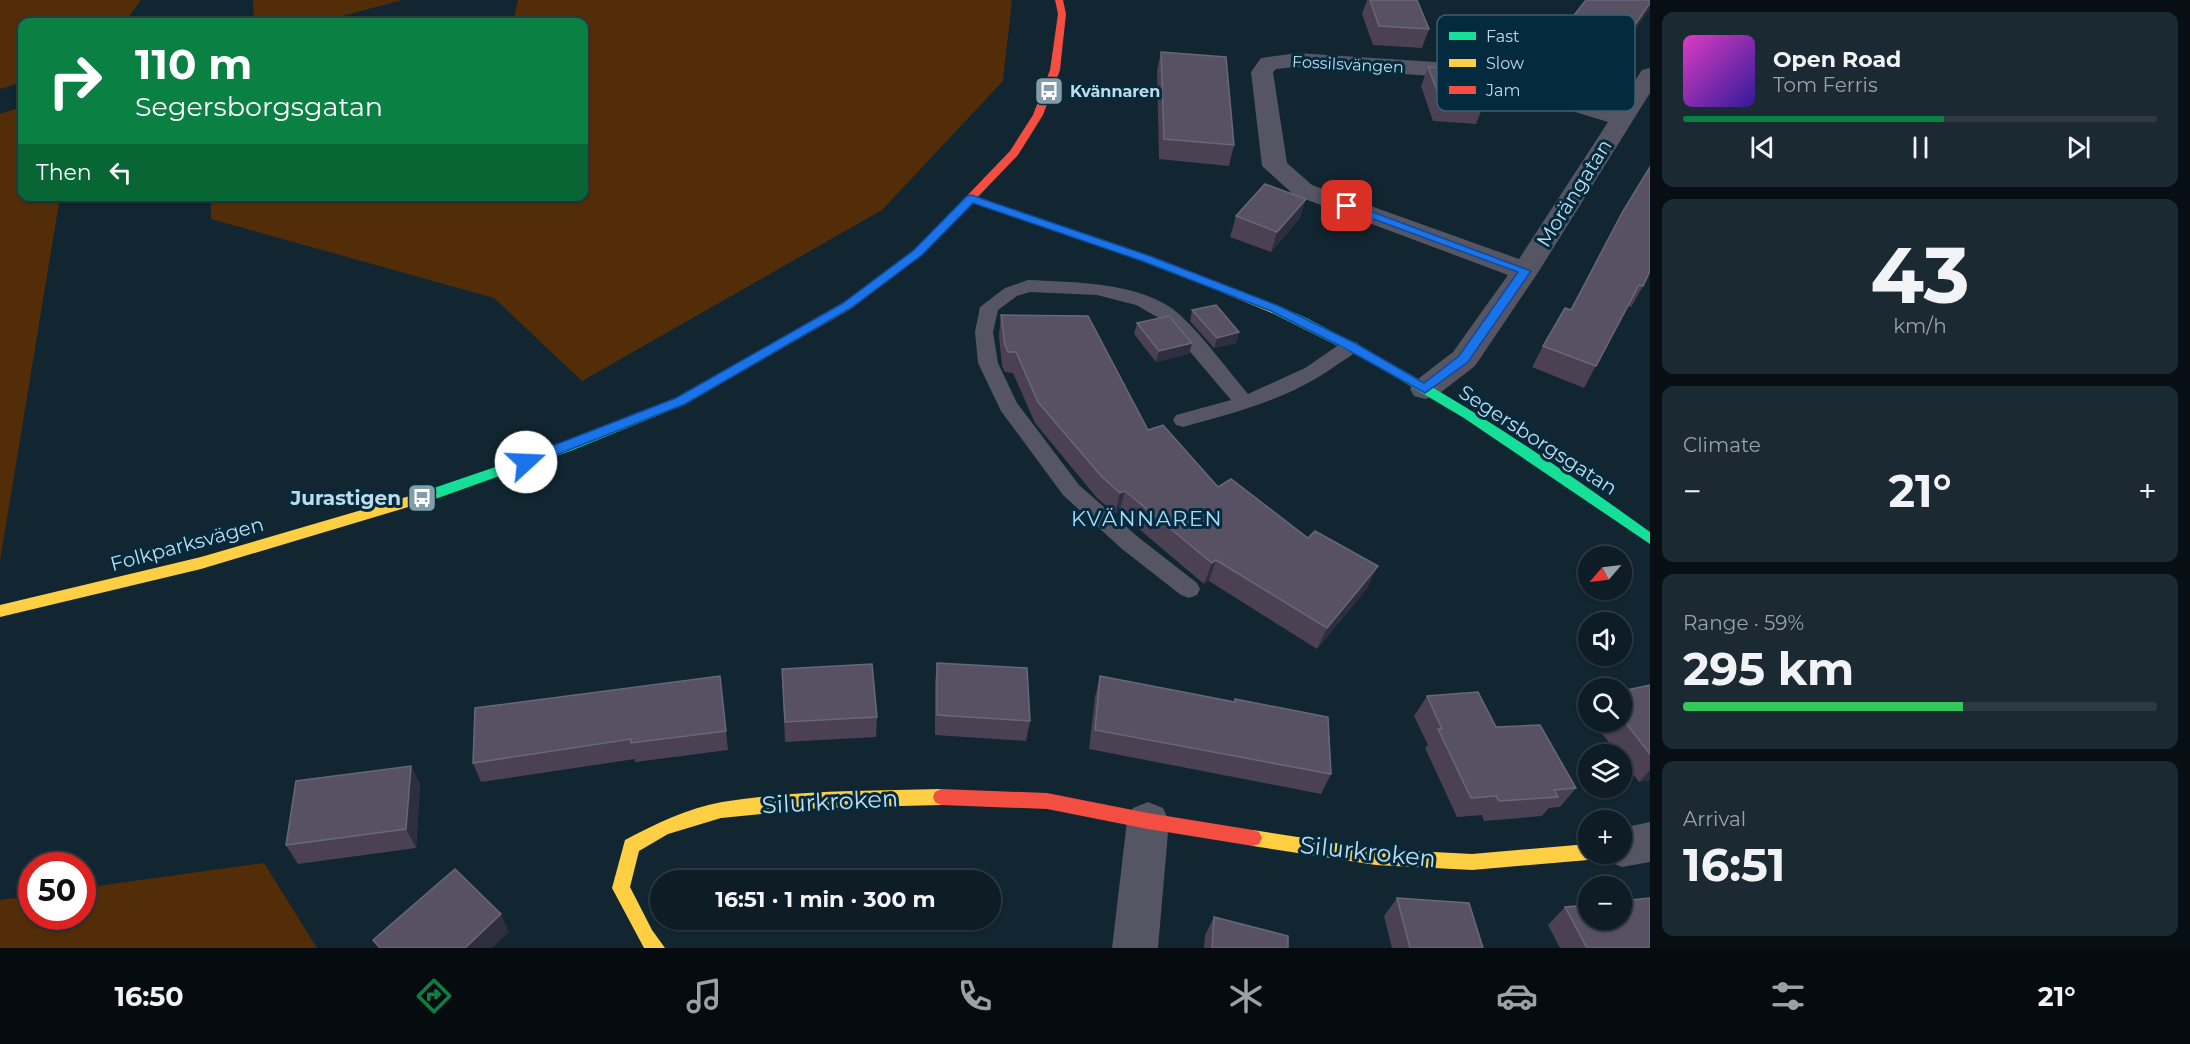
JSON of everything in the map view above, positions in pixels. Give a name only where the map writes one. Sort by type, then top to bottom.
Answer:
[{"type":"main road","name":"Folkparksvägen","points":[[0,611],[201,563],[422,498],[568,447],[681,401],[847,306],[918,253],[1014,153],[1038,115],[1049,91],[1055,70],[1062,14],[1059,0]]},
{"type":"main road","name":"Segersborgsgatan","points":[[971,198],[1199,278],[1275,309],[1350,346],[1425,389],[1575,484],[1650,539]]},
{"type":"main road","name":"Silurkroken","points":[[656,948],[646,936],[621,888],[631,846],[663,828],[721,810],[820,800],[930,797],[1047,801],[1148,821],[1376,857],[1472,862],[1578,853]]},
{"type":"street","name":"Fossilsvängen","points":[[1437,69],[1297,60],[1269,63],[1262,72],[1275,166],[1303,190],[1525,271]]},
{"type":"street","name":"Morängatan","points":[[1635,96],[1650,75]]},
{"type":"street","name":"Fossilsvängen","points":[[1597,111],[1620,118]]},
{"type":"street","name":"Morängatan","points":[[1425,389],[1464,359],[1525,271],[1625,111]]},
{"type":"street","points":[[1136,948],[1148,821]]},
{"type":"street","points":[[1632,845],[1650,842]]},
{"type":"lane","points":[[1189,589],[1130,543],[1071,490],[1008,406],[988,363],[984,332],[989,307],[1011,292],[1028,286],[1098,289],[1142,301],[1171,317],[1245,403]]},
{"type":"lane","points":[[1183,420],[1245,403],[1298,382],[1316,372],[1350,346]]},
{"type":"shaded area","points":[[0,0],[141,0],[128,18],[18,18],[18,83],[0,89]]},
{"type":"shaded area","points":[[253,0],[402,0],[335,18],[254,18]]},
{"type":"shaded area","points":[[518,0],[1012,0],[1003,81],[882,210],[582,381],[494,298],[211,219],[211,201],[588,201],[588,18],[514,18]]},
{"type":"shaded area","points":[[18,108],[18,201],[59,201],[0,561],[0,114]]},
{"type":"shaded area","points":[[264,863],[317,948],[0,948],[0,900],[18,898],[18,930],[96,930],[96,886]]},
{"type":"building","points":[[1370,0],[1417,0],[1429,29],[1379,26]]},
{"type":"building","points":[[1586,0],[1650,0],[1635,25],[1635,15],[1574,15]]},
{"type":"building","points":[[1161,52],[1226,57],[1234,145],[1164,139]]},
{"type":"building","points":[[1428,67],[1437,68],[1437,91]]},
{"type":"building","points":[[1650,167],[1650,271],[1643,286],[1639,285],[1596,366],[1543,346],[1565,308],[1571,310],[1623,211]]},
{"type":"building","points":[[1265,184],[1306,199],[1277,232],[1236,216]]},
{"type":"building","points":[[1216,305],[1239,332],[1217,338],[1192,310]]},
{"type":"building","points":[[1001,315],[1088,316],[1148,430],[1163,425],[1218,487],[1231,479],[1308,538],[1315,531],[1378,566],[1327,628],[1216,560],[1212,563],[1125,491],[1120,493],[1102,477],[1038,402],[1016,352],[1008,352],[1005,345]]},
{"type":"building","points":[[1169,316],[1192,343],[1159,351],[1137,323]]},
{"type":"building","points":[[937,663],[1027,668],[1030,721],[937,715]]},
{"type":"building","points":[[872,664],[877,717],[785,722],[782,669]]},
{"type":"building","points":[[720,676],[726,731],[631,743],[631,739],[473,763],[475,708]]},
{"type":"building","points":[[1100,676],[1328,717],[1331,774],[1095,730]]},
{"type":"building","points":[[1650,685],[1650,754],[1632,731],[1632,689]]},
{"type":"building","points":[[1478,692],[1496,727],[1540,725],[1576,788],[1554,790],[1558,797],[1499,801],[1496,796],[1471,798],[1438,729],[1442,729],[1427,696]]},
{"type":"building","points":[[411,766],[406,829],[286,845],[296,781]]},
{"type":"building","points":[[455,869],[501,914],[465,948],[380,948],[373,940]]},
{"type":"building","points":[[1397,898],[1469,903],[1483,948],[1410,948]]},
{"type":"building","points":[[1650,898],[1650,948],[1587,948],[1565,907],[1578,906],[1578,930],[1632,930],[1632,900]]},
{"type":"building","points":[[1214,917],[1288,936],[1288,948],[1212,948]]},
{"type":"traffic: fast","points":[[1276,310],[1374,359],[1469,415],[1650,539]]},
{"type":"traffic: fast","points":[[430,495],[568,447],[681,401],[732,372]]},
{"type":"traffic: slow","points":[[971,198],[1162,264],[1276,310]]},
{"type":"traffic: slow","points":[[0,611],[201,563],[430,495]]},
{"type":"traffic: slow","points":[[656,948],[646,936],[621,888],[631,846],[663,828],[721,810],[820,800],[941,797]]},
{"type":"traffic: slow","points":[[1253,838],[1376,857],[1472,862],[1578,853]]},
{"type":"traffic: jam","points":[[732,372],[847,306],[918,253],[1014,153],[1038,115],[1055,70],[1062,14],[1059,0]]},
{"type":"traffic: jam","points":[[941,797],[1047,801],[1148,821],[1253,838]]},
{"type":"place","name":"Kvännaren","points":[[1049,91]]},
{"type":"place","name":"Jurastigen","points":[[422,498]]},
{"type":"district","name":"KVÄNNAREN","points":[[1147,519]]},
{"type":"route","points":[[526,462],[681,401],[847,306],[918,253],[971,198],[1146,258],[1275,309],[1350,346],[1425,389],[1464,359],[1525,271],[1347,206]]}]
